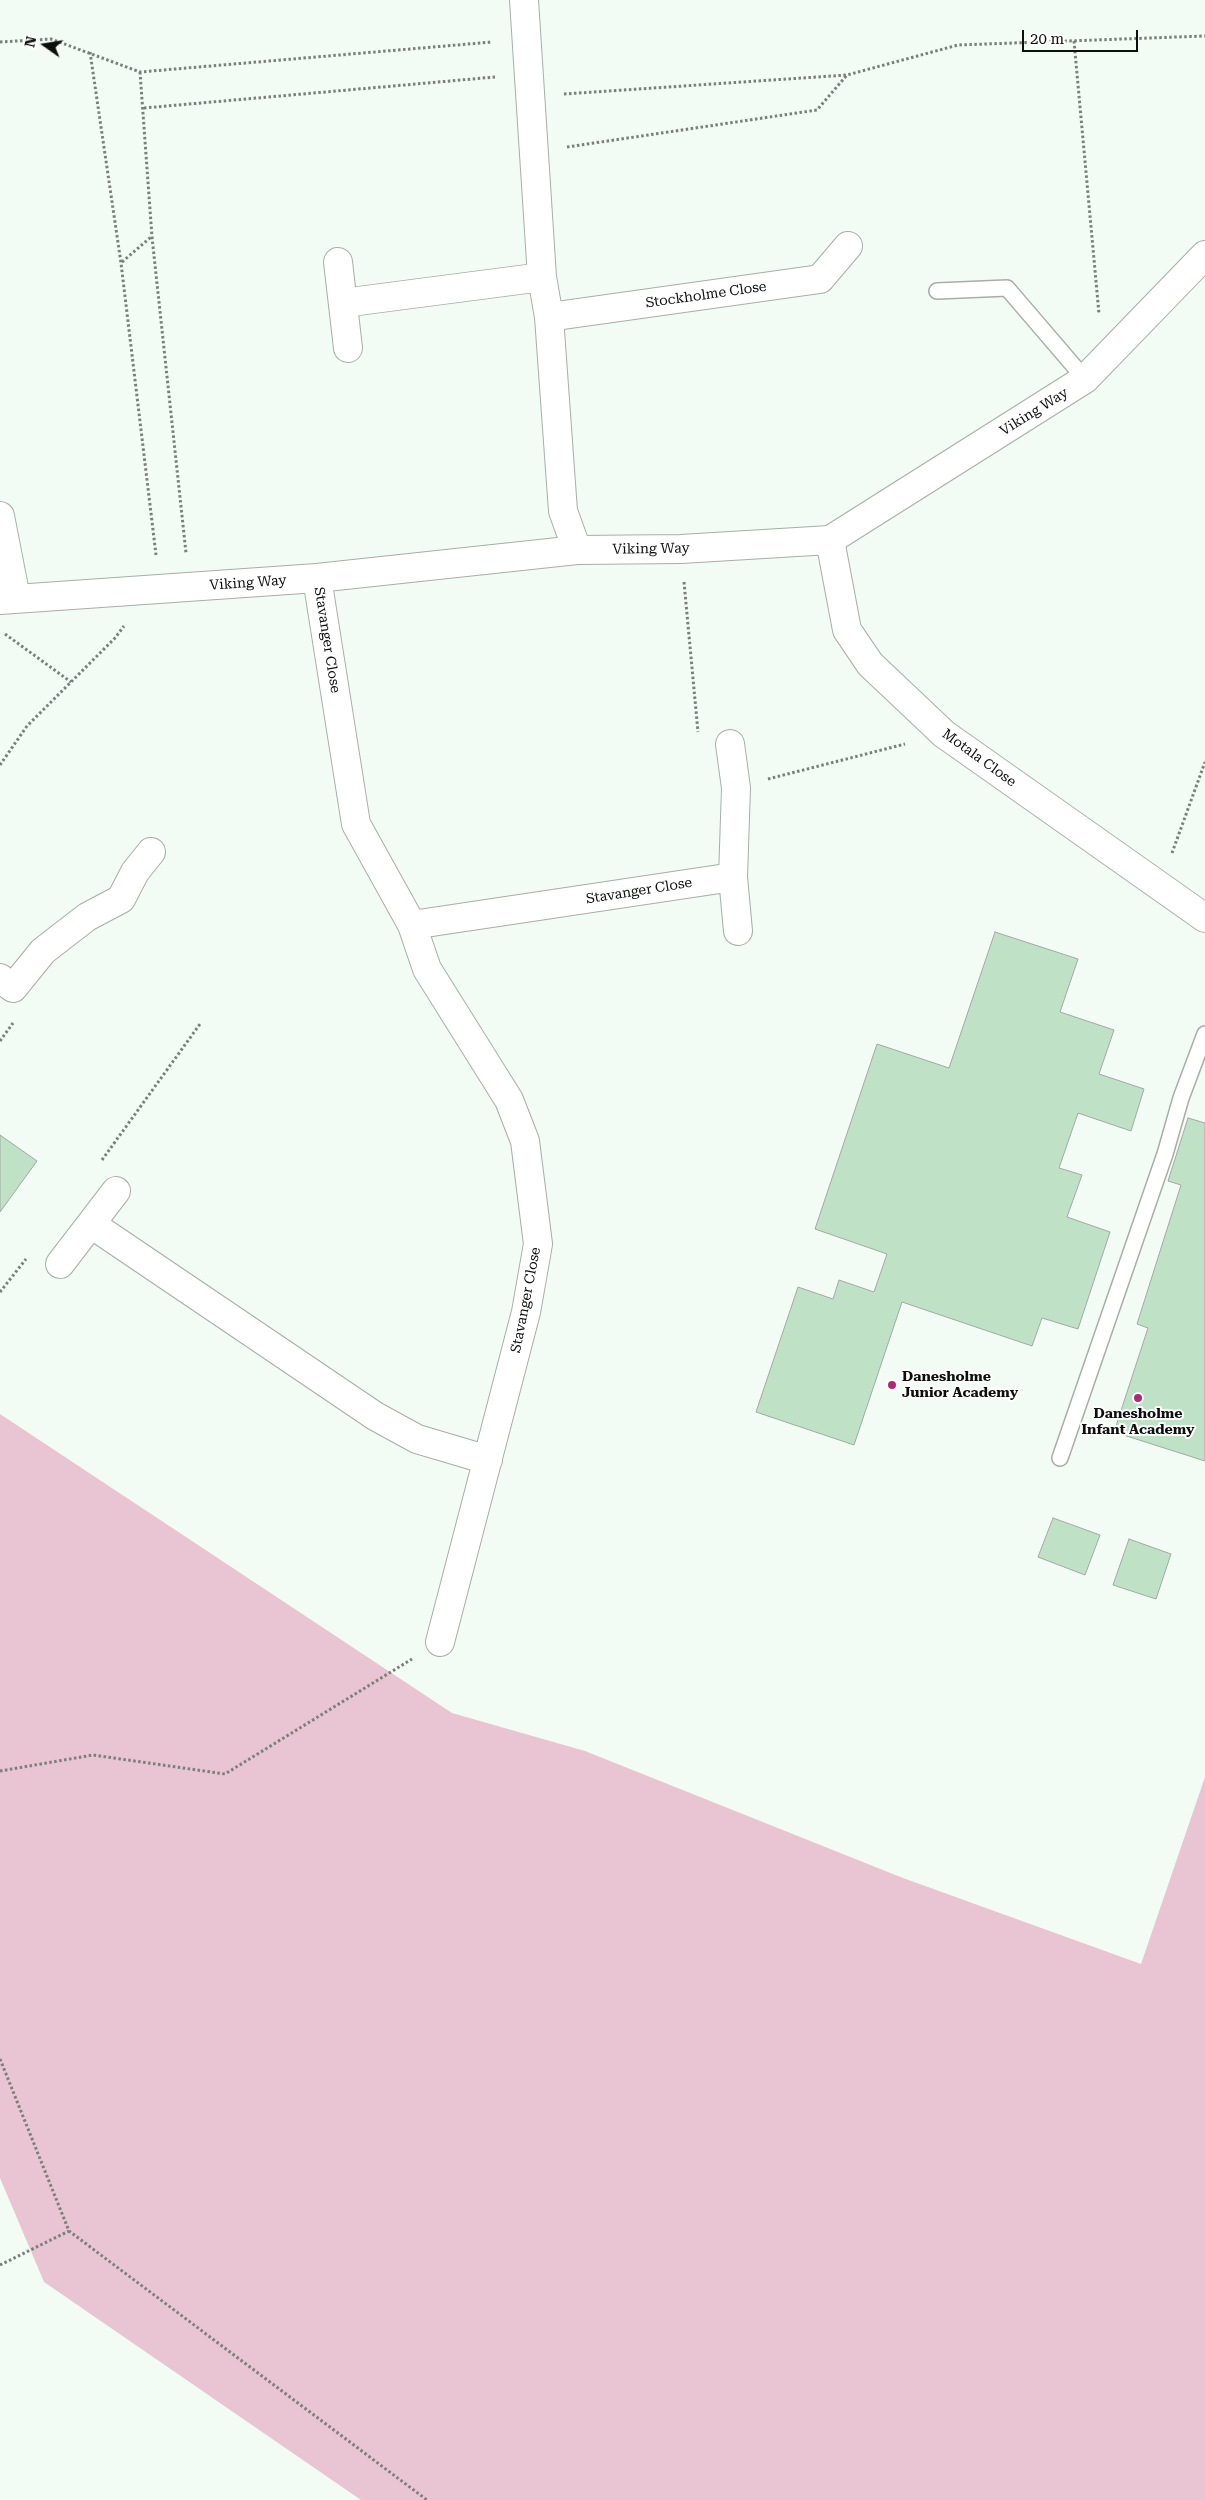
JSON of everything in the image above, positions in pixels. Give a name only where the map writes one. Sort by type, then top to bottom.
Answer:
[{"type":"street","points":[[524,0],[542,277],[549,317],[563,511],[577,550]]},
{"type":"street","name":"Stockholme Close","points":[[549,317],[820,279],[848,246]]},
{"type":"street","name":"Viking Way","points":[[8,599],[317,578],[577,550],[681,549],[830,540],[1084,380],[1205,256]]},
{"type":"street","points":[[338,262],[348,348]]},
{"type":"street","points":[[343,303],[542,277]]},
{"type":"street","points":[[0,516],[8,599]]},
{"type":"street","name":"Motala Close","points":[[830,540],[847,630],[870,664],[944,734],[1205,918]]},
{"type":"street","name":"Stavanger Close","points":[[317,578],[356,824],[412,925],[427,969],[509,1100],[525,1141],[538,1244],[526,1312],[440,1642]]},
{"type":"street","points":[[730,744],[736,788],[733,877],[738,931]]},
{"type":"street","points":[[0,978],[13,988],[43,951],[86,917],[121,899],[136,872],[152,852]]},
{"type":"street","name":"Stavanger Close","points":[[412,925],[733,877]]},
{"type":"street","points":[[60,1264],[116,1191]]},
{"type":"street","points":[[91,1224],[375,1416],[416,1439],[488,1460]]},
{"type":"lane","points":[[937,291],[1007,288],[1084,380]]},
{"type":"lane","points":[[1060,1458],[1165,1154],[1181,1098],[1205,1034]]},
{"type":"path","points":[[144,108],[530,85],[847,75],[958,45],[1205,36]]},
{"type":"path","points":[[0,42],[51,39],[140,72],[528,39]]},
{"type":"path","points":[[1074,41],[1100,318],[1123,340]]},
{"type":"path","points":[[0,765],[27,726],[115,638],[156,589],[121,263],[90,52]]},
{"type":"path","points":[[140,72],[152,237],[190,586]]},
{"type":"path","points":[[535,152],[817,110],[847,75]]},
{"type":"path","points":[[121,263],[152,237]]},
{"type":"path","points":[[681,549],[698,736],[730,744]]},
{"type":"path","points":[[0,631],[72,682]]},
{"type":"path","points":[[736,788],[944,734]]},
{"type":"path","points":[[1159,886],[1205,762]]},
{"type":"path","points":[[98,1166],[200,1024]]},
{"type":"path","points":[[0,1281],[4,1284]]},
{"type":"path","points":[[0,1771],[93,1755],[225,1774],[440,1642]]},
{"type":"path","points":[[0,2060],[69,2231],[427,2500]]},
{"type":"path","points":[[0,2265],[69,2231]]},
{"type":"shaded area","points":[[0,1414],[452,1713],[585,1751],[903,1878],[1141,1964],[1205,1777],[1205,2500],[361,2500],[44,2282],[0,2178]]},
{"type":"building","points":[[995,932],[1078,959],[1060,1012],[1114,1030],[1099,1074],[1144,1089],[1131,1131],[1078,1113],[1059,1168],[1082,1175],[1067,1217],[1110,1232],[1078,1329],[1042,1318],[1032,1346],[902,1302],[854,1445],[756,1412],[798,1287],[833,1299],[839,1280],[874,1292],[887,1254],[815,1229],[877,1044],[949,1068]]},
{"type":"building","points":[[1188,1118],[1205,1123],[1205,1461],[1114,1432],[1148,1328],[1137,1324],[1181,1185],[1168,1181]]},
{"type":"building","points":[[0,1135],[37,1161],[0,1212]]},
{"type":"building","points":[[1053,1518],[1100,1535],[1085,1575],[1038,1557]]},
{"type":"building","points":[[1129,1539],[1171,1554],[1156,1599],[1113,1585]]},
{"type":"place","name":"Danesholme Junior Academy","points":[[892,1385]]},
{"type":"place","name":"Danesholme Infant Academy","points":[[1138,1398]]}]
